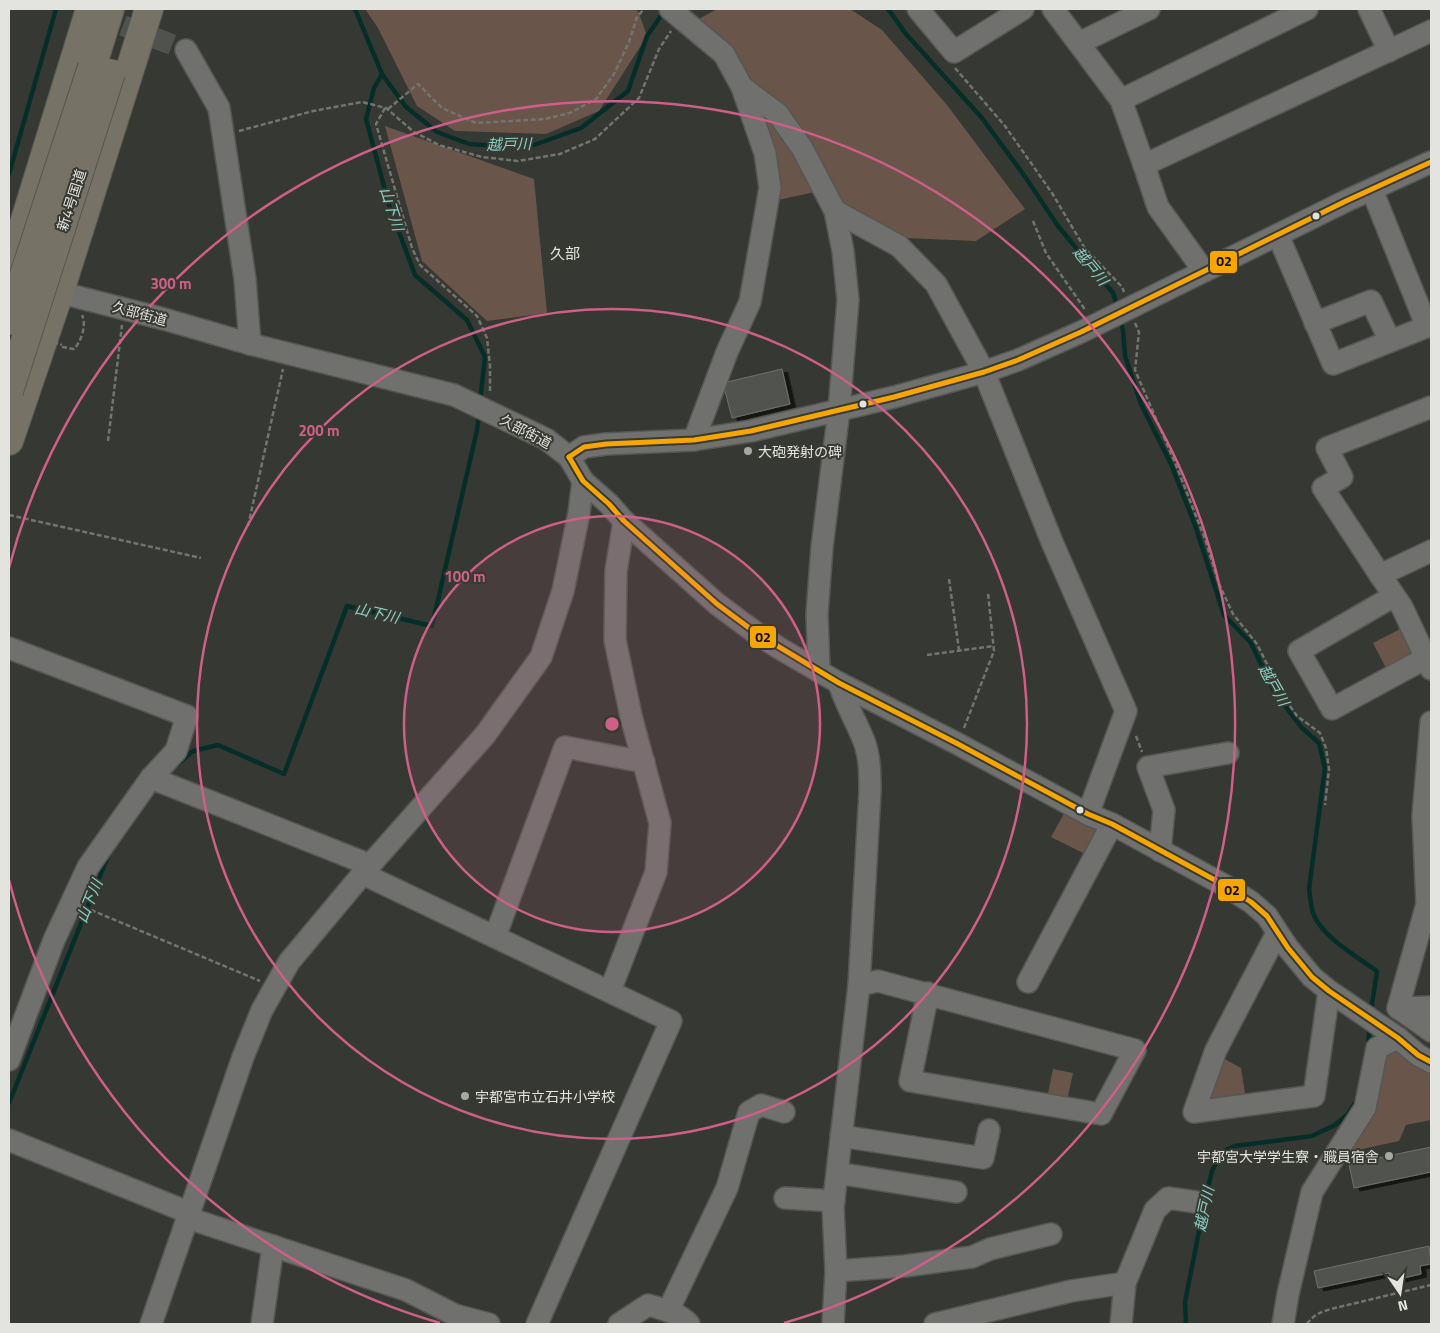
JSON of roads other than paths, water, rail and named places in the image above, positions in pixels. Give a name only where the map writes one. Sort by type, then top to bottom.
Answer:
[{"type":"highway","points":[[9,272],[90,9]]},
{"type":"highway","name":"新4号国道","points":[[9,390],[102,70],[110,9]]},
{"type":"highway","name":"新4号国道","points":[[9,321],[102,70],[131,9]]},
{"type":"highway","points":[[9,442],[60,291],[150,9]]},
{"type":"street","points":[[918,9],[954,52],[1023,9]]},
{"type":"street","points":[[1052,9],[1120,100],[1158,207],[1204,272]]},
{"type":"street","points":[[1079,43],[1149,9]]},
{"type":"street","points":[[1120,100],[1307,9]]},
{"type":"street","points":[[1369,9],[1389,51]]},
{"type":"street","points":[[677,15],[724,54],[742,87],[765,153],[770,188],[750,302],[727,352],[694,440]]},
{"type":"street","points":[[1144,165],[1431,31]]},
{"type":"street","points":[[186,50],[219,108],[245,279],[250,344]]},
{"type":"street","points":[[742,87],[778,114],[802,148],[835,211],[843,251],[848,300],[839,410],[822,547],[817,614],[819,671]]},
{"type":"street","points":[[569,457],[584,446],[694,440],[751,431],[903,395],[984,372],[1018,360],[1097,324],[1372,190],[1430,167]]},
{"type":"street","points":[[1278,235],[1333,364],[1429,326],[1372,190]]},
{"type":"street","points":[[835,211],[899,246],[936,284],[984,372],[1052,542],[1126,711],[1088,814]]},
{"type":"street","name":"久部街道","points":[[9,282],[60,291],[164,318],[250,344],[454,395],[546,439],[569,457],[583,482],[609,504],[624,521],[717,604],[779,648],[839,683],[1088,814],[1112,824],[1224,885],[1251,902],[1267,916],[1277,934],[1312,977],[1329,992],[1398,1038],[1418,1055],[1431,1062]]},
{"type":"street","points":[[1315,323],[1371,301],[1390,341]]},
{"type":"street","points":[[1394,596],[1299,651],[1332,709],[1428,664],[1402,607],[1323,488],[1342,477],[1327,448],[1431,407]]},
{"type":"street","points":[[151,1324],[243,1057],[262,1010],[289,962],[366,870],[485,735],[541,657],[563,591],[579,513],[583,482]]},
{"type":"street","points":[[610,991],[656,872],[660,823],[631,716],[615,640],[616,571],[624,521]]},
{"type":"street","points":[[1380,575],[1431,551]]},
{"type":"street","points":[[9,648],[187,716],[176,751],[151,778],[88,867],[54,940],[9,1060]]},
{"type":"street","points":[[833,1324],[836,1271],[834,1201],[858,984],[870,792],[870,768],[864,742],[839,683]]},
{"type":"street","points":[[1398,1008],[1426,904],[1423,816],[1431,722]]},
{"type":"street","points":[[495,937],[565,747],[644,762]]},
{"type":"street","points":[[1160,851],[1164,810],[1148,767],[1228,753]]},
{"type":"street","points":[[151,778],[366,870],[495,937],[672,1021],[537,1324]]},
{"type":"street","points":[[1028,982],[1112,824]]},
{"type":"street","points":[[1277,934],[1216,1050],[1194,1112],[1314,1096],[1329,992]]},
{"type":"street","points":[[858,984],[878,981],[928,993],[1135,1050],[1102,1114],[910,1081],[928,993]]},
{"type":"street","points":[[1398,1008],[1431,1008]]},
{"type":"street","points":[[1398,1008],[1431,1031]]},
{"type":"street","points":[[1284,1324],[1288,1294],[1312,1192],[1365,1108],[1377,1048],[1398,1038]]},
{"type":"street","points":[[668,1311],[727,1188],[749,1112],[761,1105],[784,1112]]},
{"type":"street","points":[[841,1136],[983,1158],[989,1130]]},
{"type":"street","points":[[9,1140],[189,1215],[273,1246],[406,1290],[455,1315],[489,1324]]},
{"type":"street","points":[[837,1174],[956,1192]]},
{"type":"street","points":[[785,1198],[834,1201]]},
{"type":"street","points":[[1120,1324],[1125,1283],[1155,1210],[1168,1198],[1196,1202]]},
{"type":"street","points":[[836,1271],[905,1266],[972,1257],[990,1249],[1051,1234]]},
{"type":"street","points":[[262,1324],[273,1246]]},
{"type":"street","points":[[935,1324],[1071,1292],[1125,1283]]},
{"type":"street","points":[[619,1324],[648,1305],[668,1311],[685,1319],[689,1324]]},
{"type":"waterway","points":[[9,174],[56,9]]},
{"type":"waterway","name":"越戸川","points":[[355,9],[382,74],[406,107],[437,132],[469,144],[498,146],[534,145],[581,128],[628,91],[647,36],[665,10]]},
{"type":"waterway","name":"越戸川","points":[[888,9],[906,34],[982,118],[1058,226],[1113,293],[1118,308]]},
{"type":"waterway","name":"山下川","points":[[382,74],[374,88],[366,119],[389,205],[415,275],[467,320],[485,357],[480,401]]},
{"type":"waterway","name":"越戸川","points":[[1120,318],[1125,356],[1141,404],[1171,464],[1195,525],[1224,615],[1251,643],[1275,693],[1301,727],[1319,743],[1325,768],[1309,889],[1313,913],[1317,922],[1331,938],[1377,971],[1371,1011]]},
{"type":"waterway","name":"山下川","points":[[179,763],[193,751],[218,745],[284,774],[347,606],[432,626],[477,430],[479,414]]},
{"type":"waterway","name":"山下川","points":[[9,1103],[108,856]]},
{"type":"waterway","name":"越戸川","points":[[1368,1046],[1370,1026]]},
{"type":"waterway","name":"越戸川","points":[[1186,1324],[1185,1302],[1206,1196],[1212,1171],[1222,1152],[1235,1146],[1312,1136],[1335,1125],[1348,1114],[1357,1100]]},
{"type":"tunnel","points":[[93,14],[186,50]]},
{"type":"place","name":"大砲発射の碑","points":[[748,451]]},
{"type":"place","name":"宇都宮市立石井小学校","points":[[465,1096]]},
{"type":"place","name":"宇都宮大学学生寮・職員宿舎","points":[[1389,1156]]},
{"type":"district","name":"久部","points":[[565,253]]}]
